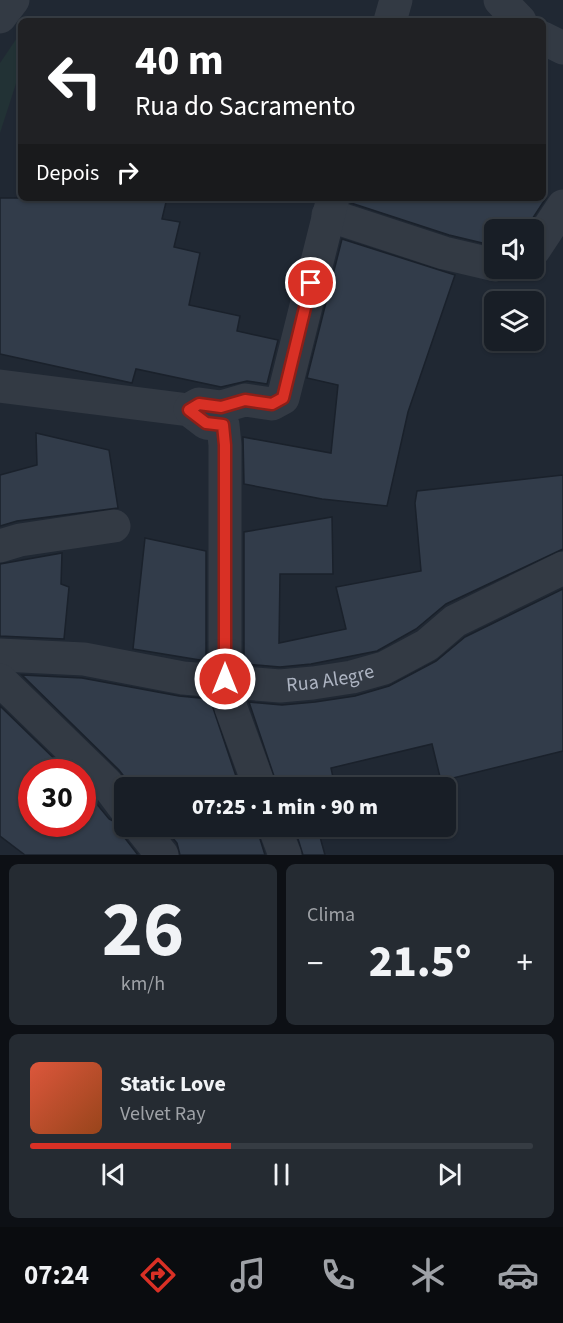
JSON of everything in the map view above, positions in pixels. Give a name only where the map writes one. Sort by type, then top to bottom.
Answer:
[{"type":"street","points":[[0,16],[13,0]]},
{"type":"street","points":[[391,18],[396,0]]},
{"type":"street","points":[[500,0],[517,18]]},
{"type":"street","points":[[546,40],[563,48]]},
{"type":"street","points":[[189,410],[199,404],[221,407],[245,400],[272,404],[283,398],[330,206],[444,253],[484,262]]},
{"type":"street","points":[[544,235],[563,206]]},
{"type":"street","points":[[0,386],[189,410],[206,423],[223,425],[225,445],[225,679],[231,708],[256,777]]},
{"type":"street","points":[[0,546],[20,540],[114,526]]},
{"type":"street","name":"Rua Alegre","points":[[0,655],[84,659],[183,678],[225,679],[280,686],[352,677],[384,668],[427,645],[455,621],[563,568]]},
{"type":"street","points":[[0,680],[106,783],[114,794]]},
{"type":"street","points":[[148,837],[162,855]]},
{"type":"street","points":[[278,837],[285,855]]},
{"type":"shaded area","points":[[18,36],[18,77],[0,133],[0,63]]},
{"type":"building","points":[[0,198],[18,198],[18,201],[166,201],[162,219],[180,222],[174,247],[200,253],[189,305],[240,316],[237,331],[278,340],[267,384],[247,381],[221,387],[136,369],[132,383],[0,354]]},
{"type":"building","points":[[351,201],[544,201],[532,219],[484,219],[484,243],[449,235],[351,203]]},
{"type":"building","points":[[342,239],[455,275],[408,412],[387,506],[322,499],[244,484],[243,437],[331,453],[338,385],[307,378]]},
{"type":"building","points":[[36,433],[109,450],[118,508],[17,521],[0,526],[0,475],[37,465]]},
{"type":"building","points":[[563,475],[563,549],[446,604],[416,629],[377,651],[311,664],[280,667],[244,664],[244,532],[332,517],[333,574],[280,574],[279,643],[346,629],[336,587],[421,571],[415,503],[417,491]]},
{"type":"building","points":[[145,538],[206,551],[206,661],[133,649]]},
{"type":"building","points":[[62,553],[61,584],[69,587],[64,639],[0,636],[0,564]]},
{"type":"building","points":[[563,589],[563,751],[456,777],[440,777],[432,744],[331,768],[333,777],[274,777],[249,702],[282,705],[315,702],[355,696],[389,686],[436,661],[465,637]]},
{"type":"building","points":[[22,675],[82,678],[179,696],[210,699],[236,777],[124,777]]},
{"type":"building","points":[[0,706],[55,759],[18,759],[18,837],[96,837],[96,803],[109,819],[114,822],[114,837],[124,837],[138,855],[25,855],[0,836]]},
{"type":"building","points":[[172,837],[259,837],[265,855],[180,855],[177,843]]},
{"type":"building","points":[[297,837],[320,837],[325,855],[303,855]]},
{"type":"route","points":[[225,679],[225,445],[223,425],[206,423],[189,410],[199,404],[221,407],[245,400],[272,404],[283,398],[311,283]]}]
